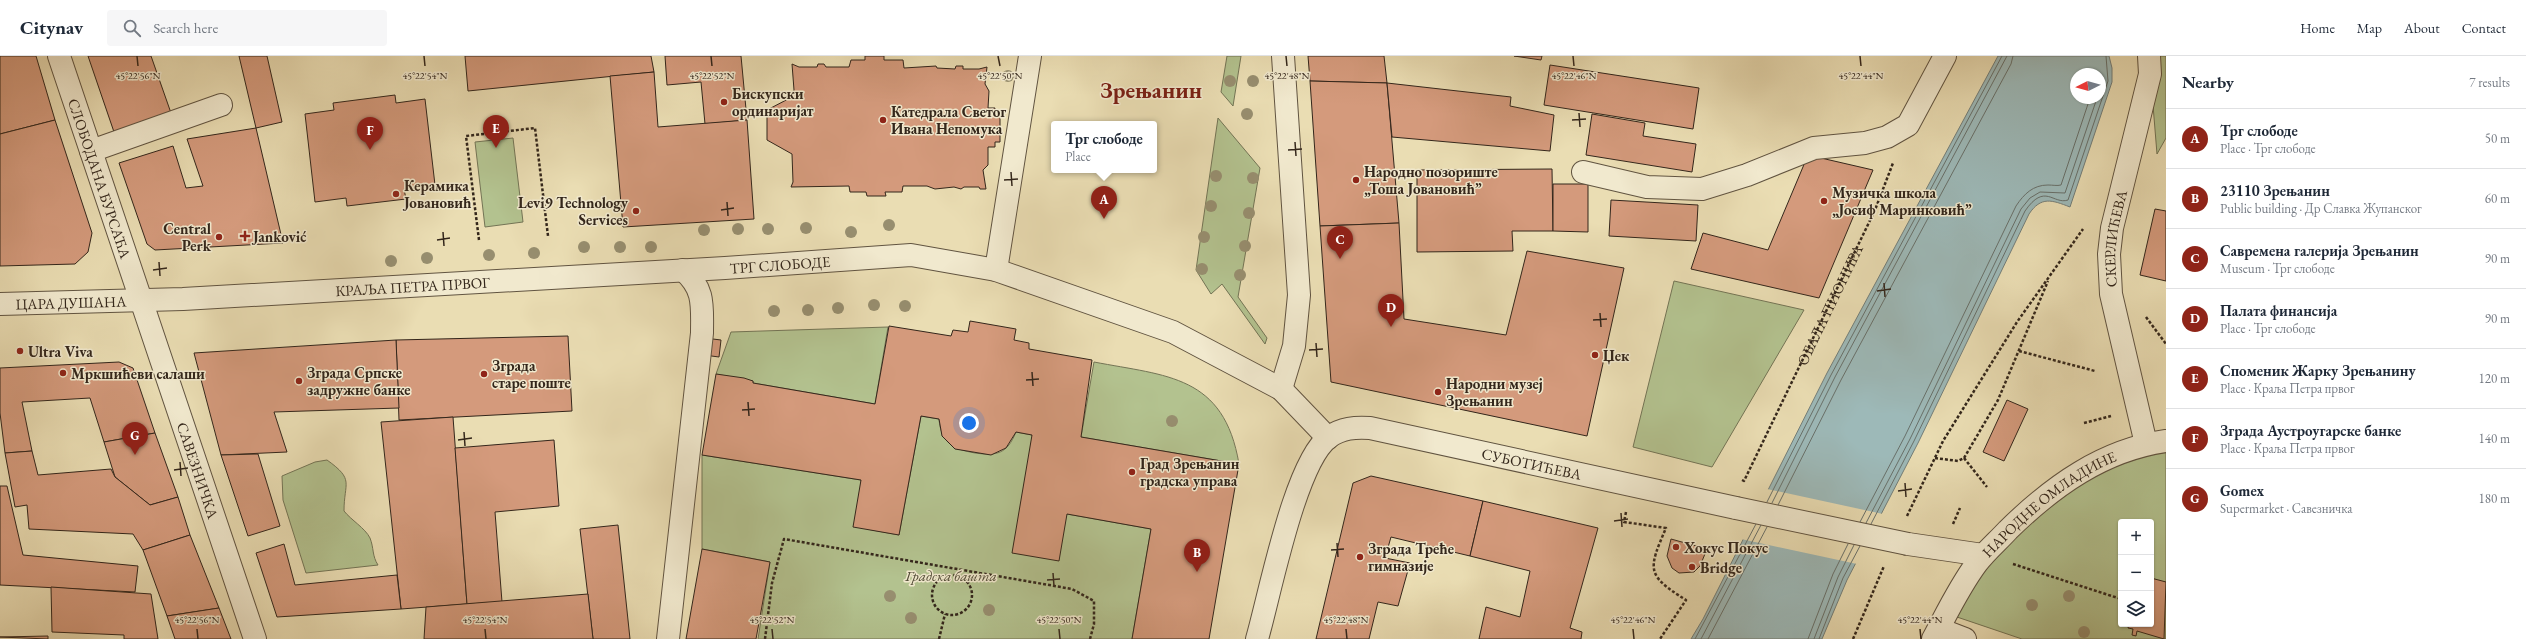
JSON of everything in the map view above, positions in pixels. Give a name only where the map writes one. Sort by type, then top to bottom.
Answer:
[{"type":"street","name":"СЛОБОДАНА БУРСАЋА","points":[[59,56],[142,301]]},
{"type":"street","points":[[996,270],[1030,56]]},
{"type":"street","points":[[1281,389],[1294,346],[1299,295],[1283,56]]},
{"type":"street","points":[[1583,172],[1647,187],[1702,189],[1747,175],[1814,148],[1870,142],[1887,137],[1908,125],[1945,56]]},
{"type":"street","name":"СКЕРЛИЋЕВА","points":[[2149,56],[2150,74],[2112,228],[2108,274],[2111,294],[2156,442]]},
{"type":"street","points":[[92,151],[221,105]]},
{"type":"street","name":"ТРГ СЛОБОДЕ","points":[[683,270],[911,255],[996,270],[1173,332],[1281,389],[1328,438]]},
{"type":"street","points":[[668,639],[702,333],[702,298],[695,280],[683,270]]},
{"type":"street","name":"КРАЉА ПЕТРА ПРВОГ","points":[[142,301],[683,270]]},
{"type":"street","name":"ЦАРА ДУШАНА","points":[[0,304],[142,301]]},
{"type":"street","name":"САВЕЗНИЧКА","points":[[142,301],[255,639]]},
{"type":"street","name":"СУБОТИЋЕВА","points":[[1328,438],[1341,430],[1370,428],[1736,508]]},
{"type":"street","points":[[1258,639],[1296,494],[1308,463],[1328,438]]},
{"type":"street","name":"НАРОДНЕ ОМЛАДИНЕ","points":[[1736,508],[1908,544],[1984,555],[2023,515],[2065,481],[2091,465],[2117,453],[2156,442]]},
{"type":"street","points":[[1965,639],[1936,634],[1963,584],[1984,555]]},
{"type":"path","name":"ОБАЛА ПИОНИРА","points":[[1744,481],[1875,210],[1908,125]]},
{"type":"path","points":[[479,240],[466,136],[534,128],[548,236]]},
{"type":"path","points":[[1904,523],[1935,458],[2013,329],[2084,228]]},
{"type":"path","points":[[1935,458],[1958,461],[1964,458],[1998,400],[2051,275]]},
{"type":"path","points":[[2144,315],[2166,344]]},
{"type":"path","points":[[2019,351],[2096,372]]},
{"type":"path","points":[[1964,458],[1987,487]]},
{"type":"path","points":[[1630,485],[1624,522],[1666,528],[1653,559],[1652,567],[1659,581],[1686,600],[1660,639]]},
{"type":"path","points":[[1951,529],[1960,508]]},
{"type":"path","points":[[765,639],[772,583],[784,539],[1072,589],[1094,601],[1094,624],[1090,639]]},
{"type":"path","points":[[1984,555],[2118,598]]},
{"type":"path","points":[[1853,639],[1886,562]]},
{"type":"path","points":[[956,569],[956,574]]},
{"type":"path","points":[[956,574],[963,577],[970,584],[972,599],[967,608],[958,614],[945,614],[936,607],[932,598],[933,587],[938,579],[945,575],[956,574]]},
{"type":"path","points":[[939,639],[945,614]]},
{"type":"green space","points":[[1227,56],[1241,56],[1233,106],[1221,92]]},
{"type":"green space","points":[[2149,56],[2166,56],[2166,138],[2157,154]]},
{"type":"green space","points":[[1218,118],[1260,168],[1238,297],[1267,338],[1265,344],[1222,284],[1211,294],[1196,270]]},
{"type":"green space","points":[[513,138],[523,222],[485,227],[475,142]]},
{"type":"green space","points":[[1674,281],[1804,310],[1712,467],[1633,447]]},
{"type":"green space","points":[[888,327],[875,404],[753,383],[753,381],[716,374],[731,332]]},
{"type":"green space","points":[[1094,362],[1145,371],[1168,377],[1188,385],[1206,396],[1220,412],[1231,435],[1239,464],[1081,437]]},
{"type":"green space","name":"Градска башта","points":[[921,416],[939,419],[942,434],[950,444],[954,447],[975,453],[989,454],[1000,452],[1009,445],[1016,432],[1032,435],[1067,514],[1151,529],[1132,639],[758,639],[770,562],[702,549],[702,455],[861,480],[867,529],[899,535]]},
{"type":"green space","points":[[2166,441],[2166,639],[2022,639],[1954,616],[1983,555],[2091,465]]},
{"type":"green space","points":[[327,460],[345,477],[346,487],[344,511],[368,534],[378,565],[306,573],[283,500],[282,476],[315,462]]},
{"type":"water","points":[[1998,56],[2109,56],[2112,68],[2112,82],[2106,100],[2106,68],[2070,68],[2070,104],[2105,104],[2070,207],[2052,201],[2047,201],[2038,204],[2029,214],[1918,443],[1847,580],[1822,639],[1691,639],[1703,619],[1827,373]]},
{"type":"pier","points":[[1767,489],[1883,514],[1857,564],[1741,539]]},
{"type":"building","points":[[0,56],[36,56],[55,120],[0,134]]},
{"type":"building","points":[[88,56],[151,56],[171,113],[114,132]]},
{"type":"building","points":[[239,56],[267,56],[282,122],[256,128]]},
{"type":"building","points":[[465,56],[651,56],[654,72],[468,91]]},
{"type":"building","name":"Бискупски ординаријат","points":[[665,56],[741,56],[747,120],[705,124],[701,82],[667,85]]},
{"type":"building","name":"Катедрала Светог Ивана Непомука","points":[[865,56],[884,56],[884,60],[903,60],[904,68],[936,66],[937,68],[955,69],[956,66],[963,66],[963,69],[979,69],[987,67],[985,84],[989,91],[988,108],[995,108],[995,112],[1000,112],[1000,142],[995,142],[995,147],[988,147],[988,165],[983,170],[986,189],[980,189],[979,187],[964,187],[961,189],[954,187],[935,189],[927,186],[903,186],[902,192],[885,192],[886,196],[867,196],[866,192],[850,192],[849,186],[791,187],[793,182],[792,154],[767,140],[767,110],[792,97],[794,90],[792,64],[799,67],[817,67],[818,64],[824,64],[826,67],[849,67],[851,60],[865,60]]},
{"type":"building","points":[[1308,56],[1384,56],[1387,83],[1310,81]]},
{"type":"building","points":[[1514,56],[1542,56],[1541,60]]},
{"type":"building","points":[[1550,65],[1699,88],[1693,129],[1544,105]]},
{"type":"building","points":[[654,72],[658,127],[747,120],[754,219],[623,227],[610,76]]},
{"type":"building","name":"Народно позориште „Тоша Јовановић”","points":[[1310,81],[1387,83],[1399,223],[1320,226]]},
{"type":"building","points":[[1387,83],[1511,97],[1510,106],[1554,115],[1550,151],[1392,137]]},
{"type":"building","points":[[395,95],[396,103],[425,99],[435,185],[404,189],[406,199],[347,206],[346,198],[315,202],[305,114],[334,110],[333,103]]},
{"type":"building","points":[[1592,114],[1645,123],[1643,136],[1696,144],[1692,172],[1586,155]]},
{"type":"building","points":[[55,120],[92,233],[88,252],[75,264],[0,266],[0,134]]},
{"type":"building","points":[[256,128],[283,243],[155,250],[147,244],[119,163],[173,146],[186,188],[203,186],[187,139]]},
{"type":"building","name":"Музичка школа „Јосиф Маринковић”","points":[[1808,155],[1873,170],[1819,298],[1691,269],[1703,233],[1768,250]]},
{"type":"building","points":[[1552,169],[1553,231],[1512,231],[1513,251],[1417,252],[1417,170]]},
{"type":"building","points":[[1553,184],[1588,184],[1588,232],[1553,231]]},
{"type":"building","points":[[1611,200],[1698,205],[1696,241],[1609,236]]},
{"type":"building","points":[[2155,209],[2166,211],[2166,281],[2140,275]]},
{"type":"building","points":[[1399,223],[1404,319],[1506,335],[1527,251],[1624,268],[1587,436],[1331,382],[1320,226]]},
{"type":"building","name":"Град Зрењанин градска управа","points":[[970,321],[1016,329],[1014,340],[1029,343],[1029,349],[1092,360],[1081,437],[1239,464],[1209,639],[1132,639],[1151,529],[1067,514],[1059,561],[1012,553],[1032,435],[1016,432],[1006,448],[991,455],[955,449],[942,436],[939,419],[921,416],[899,535],[853,527],[861,480],[702,455],[716,374],[744,378],[753,381],[753,383],[875,404],[889,326],[951,336],[953,330],[968,332]]},
{"type":"building","name":"Зграда старе поште","points":[[568,336],[572,411],[399,420],[396,340]]},
{"type":"building","points":[[705,338],[721,340],[719,357],[704,355]]},
{"type":"building","name":"Зграда Српске задружне банке","points":[[396,340],[399,408],[274,412],[287,452],[221,455],[194,353]]},
{"type":"building","points":[[119,362],[133,368],[155,433],[104,442],[90,398],[22,402],[32,451],[5,453],[0,413],[0,368]]},
{"type":"building","points":[[2007,400],[2028,409],[2004,461],[1983,452]]},
{"type":"building","points":[[453,417],[467,604],[401,609],[381,422]]},
{"type":"building","points":[[155,433],[178,497],[150,505],[115,477],[104,442]]},
{"type":"building","points":[[554,440],[559,506],[495,512],[502,602],[467,604],[455,448]]},
{"type":"building","points":[[32,451],[38,475],[111,469],[115,477],[150,505],[178,497],[190,535],[143,550],[133,534],[29,529],[27,505],[15,507],[5,453]]},
{"type":"building","points":[[258,454],[280,526],[248,536],[221,455]]},
{"type":"building","name":"Зграда Треће гимназије","points":[[1371,476],[1483,501],[1470,556],[1391,537],[1385,558],[1410,563],[1398,606],[1378,602],[1369,639],[1316,639],[1353,483]]},
{"type":"building","points":[[0,486],[7,486],[23,555],[138,566],[135,592],[0,585]]},
{"type":"building","points":[[1483,501],[1598,528],[1570,628],[1582,632],[1581,639],[1479,639],[1486,607],[1520,617],[1530,571],[1470,556]]},
{"type":"building","points":[[618,525],[630,639],[593,639],[580,529]]},
{"type":"building","points":[[190,535],[219,608],[167,616],[143,550]]},
{"type":"building","points":[[1671,539],[1707,549],[1700,566],[1694,572],[1679,573],[1672,568],[1667,556]]},
{"type":"building","points":[[284,544],[295,585],[397,575],[401,609],[277,617],[256,553]]},
{"type":"building","points":[[702,549],[770,562],[756,639],[686,639]]},
{"type":"building","points":[[2154,579],[2166,582],[2164,639],[2137,631],[2136,636],[2132,635],[2133,629],[2128,628],[2154,627]]},
{"type":"building","points":[[51,587],[151,594],[158,639],[124,639],[124,635],[52,632]]},
{"type":"building","points":[[588,594],[593,639],[424,639],[426,607]]},
{"type":"building","points":[[219,608],[231,639],[175,639],[167,616]]},
{"type":"building","points":[[48,636],[48,639],[0,637]]},
{"type":"place","name":"Бискупски ординаријат","points":[[724,102]]},
{"type":"place","name":"Катедрала Светог Ивана Непомука","points":[[883,120]]},
{"type":"place","name":"Споменик Жарку Зрењанину","points":[[496,148]]},
{"type":"place","name":"Зграда Аустроугарске банке","points":[[370,150]]},
{"type":"place","name":"Народно позориште „Тоша Јовановић”","points":[[1356,180]]},
{"type":"place","name":"Керамика Јовановић","points":[[396,194]]},
{"type":"place","name":"Музичка школа „Јосиф Маринковић”","points":[[1824,201]]},
{"type":"place","name":"Levi9 Technology Services","points":[[636,211]]},
{"type":"place","name":"Трг слободе","points":[[1104,219]]},
{"type":"place","name":"Janković","points":[[245,236]]},
{"type":"place","name":"Central Perk","points":[[219,237]]},
{"type":"place","name":"Савремена галерија Зрењанин","points":[[1340,259]]},
{"type":"place","name":"Палата финансија","points":[[1391,327]]},
{"type":"place","name":"Ultra Viva","points":[[20,351]]},
{"type":"place","name":"Џек","points":[[1595,355]]},
{"type":"place","name":"Мркшићеви салаши","points":[[63,373]]},
{"type":"place","name":"Зграда старе поште","points":[[484,374]]},
{"type":"place","name":"Зграда Српске задружне банке","points":[[299,381]]},
{"type":"place","name":"Народни музеј Зрењанин","points":[[1438,392]]},
{"type":"place","name":"Gomex","points":[[135,455]]},
{"type":"place","name":"Град Зрењанин градска управа","points":[[1132,472]]},
{"type":"place","name":"Хокус Покус","points":[[1676,547]]},
{"type":"place","name":"Зграда Треће гимназије","points":[[1360,557]]},
{"type":"place","name":"Bridge","points":[[1692,567]]},
{"type":"place","name":"23110 Зрењанин","points":[[1197,572]]},
{"type":"district","name":"Зрењанин","points":[[1151,90]]}]
